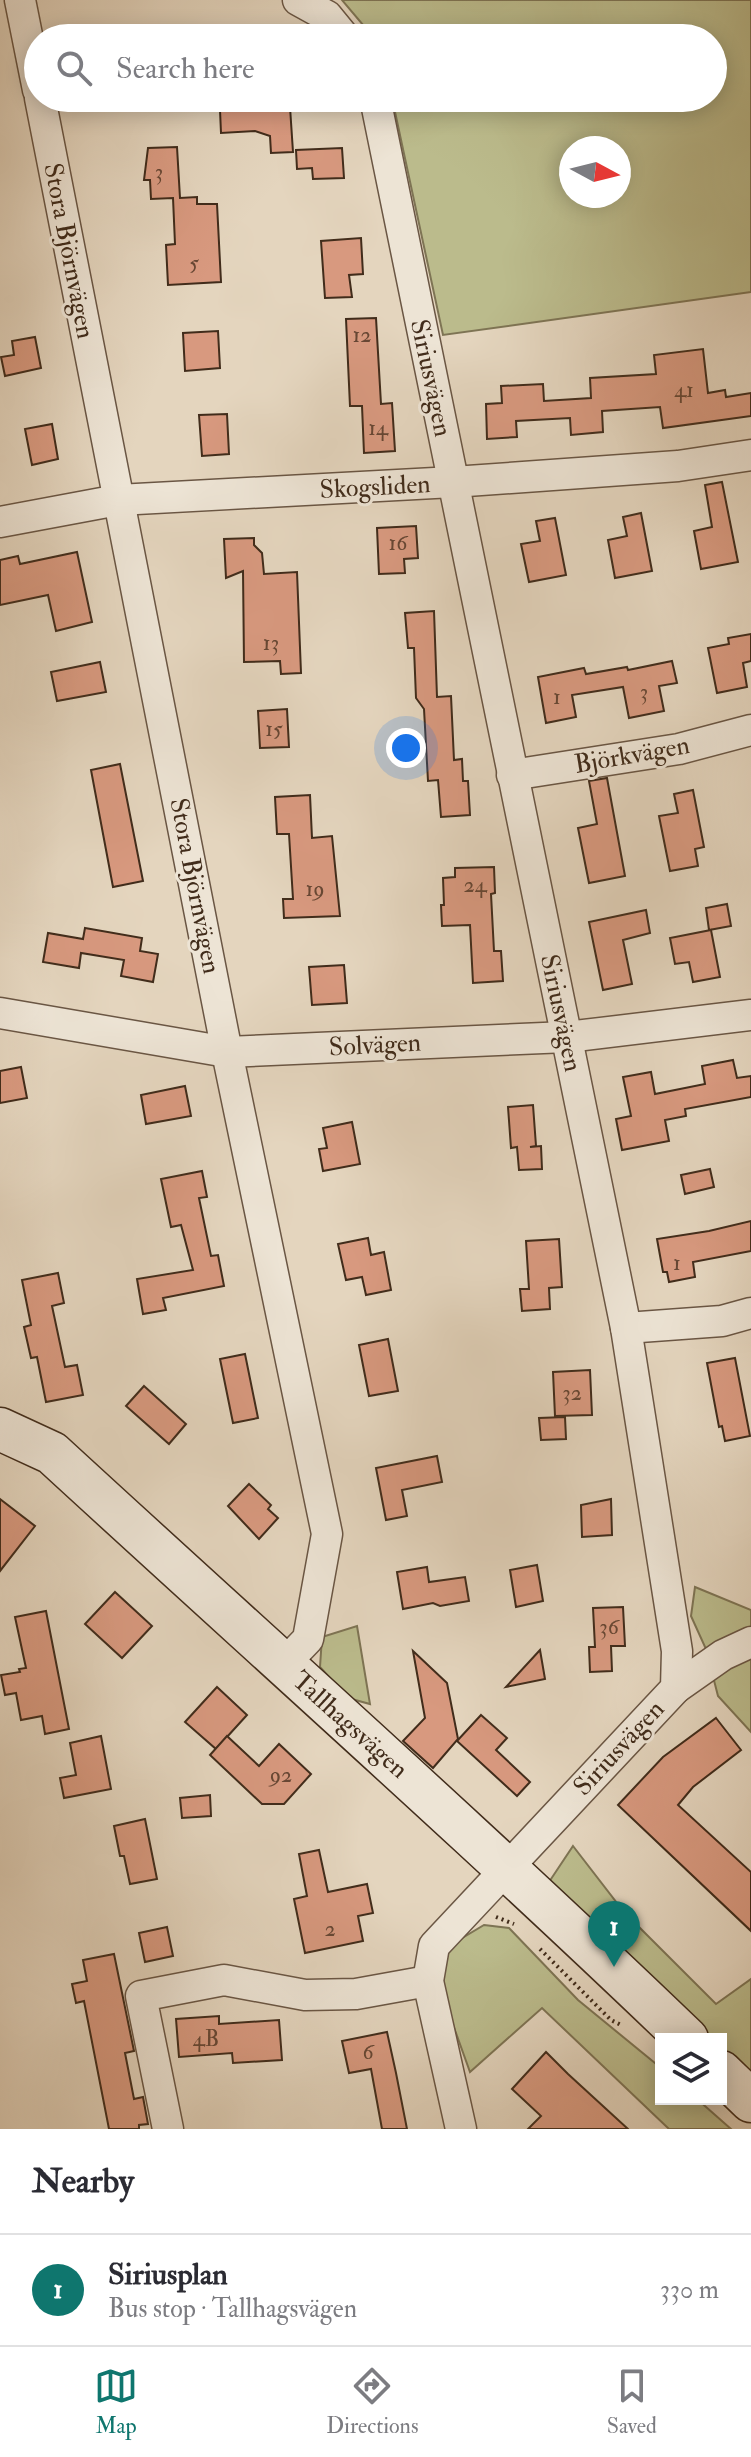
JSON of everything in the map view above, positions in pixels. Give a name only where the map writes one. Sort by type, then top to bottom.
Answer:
[{"type":"main road","name":"Tallhagsvägen","points":[[0,1429],[52,1453],[681,2033]]},
{"type":"main road","points":[[727,2078],[751,2101]]},
{"type":"street","points":[[20,0],[25,24]]},
{"type":"street","points":[[298,0],[327,16],[334,24]]},
{"type":"street","name":"Stora Björnvägen","points":[[43,112],[227,1052],[327,1534],[308,1639],[283,1665]]},
{"type":"street","name":"Siriusvägen","points":[[378,112],[626,1328],[677,1651],[676,1688],[434,1946],[428,1981]]},
{"type":"street","name":"Skogsliden","points":[[0,522],[118,500],[453,482],[678,466],[751,455]]},
{"type":"street","name":"Björkvägen","points":[[512,775],[679,749],[751,730]]},
{"type":"street","name":"Solvägen","points":[[0,1013],[227,1052],[567,1037],[751,1015]]},
{"type":"street","points":[[626,1328],[722,1321],[751,1313]]},
{"type":"street","points":[[676,1688],[723,1655],[751,1642]]},
{"type":"street","points":[[168,2129],[141,1996],[224,1980],[305,1995],[356,1994],[428,1981],[461,2129]]},
{"type":"green space","points":[[342,0],[751,0],[751,292],[443,335],[395,112],[727,112],[727,24],[362,24]]},
{"type":"green space","points":[[695,1587],[751,1610],[751,1732],[718,1696],[706,1649],[691,1616]]},
{"type":"green space","points":[[357,1626],[370,1704],[348,1698],[320,1667],[322,1637]]},
{"type":"green space","points":[[573,1846],[624,1912],[716,2004],[751,1979],[751,2082],[727,2060],[727,2033],[700,2033],[547,1885]]},
{"type":"green space","points":[[484,1925],[509,1928],[578,2000],[655,2063],[655,2105],[704,2105],[731,2129],[669,2129],[542,2008],[470,2072],[438,1983],[449,1946]]},
{"type":"building","points":[[220,112],[290,112],[293,152],[271,153],[270,136],[255,131],[221,133]]},
{"type":"building","points":[[177,147],[180,198],[197,197],[197,204],[217,204],[221,282],[168,285],[166,245],[175,244],[173,198],[151,199],[150,180],[144,180],[148,148]]},
{"type":"building","points":[[342,148],[344,178],[313,179],[312,168],[297,169],[296,150]]},
{"type":"building","points":[[361,238],[363,274],[349,275],[352,297],[325,298],[321,241]]},
{"type":"building","points":[[376,318],[381,404],[392,403],[395,451],[364,453],[362,406],[350,406],[346,319]]},
{"type":"building","points":[[218,331],[220,368],[185,371],[183,333]]},
{"type":"building","points":[[35,337],[41,368],[5,376],[1,357],[14,355],[12,341]]},
{"type":"building","points":[[703,349],[708,393],[725,390],[726,397],[751,393],[751,416],[663,428],[660,407],[602,411],[603,432],[571,435],[570,418],[516,421],[517,437],[487,439],[486,404],[502,403],[501,386],[543,384],[544,401],[591,398],[590,378],[656,374],[654,355]]},
{"type":"building","points":[[227,414],[229,454],[202,456],[199,415]]},
{"type":"building","points":[[52,424],[58,459],[32,465],[25,429]]},
{"type":"building","points":[[722,482],[738,562],[701,569],[694,531],[712,527],[705,485]]},
{"type":"building","points":[[641,513],[652,571],[615,578],[608,540],[627,536],[623,517]]},
{"type":"building","points":[[555,518],[566,575],[529,582],[521,544],[540,541],[536,521]]},
{"type":"building","points":[[416,526],[418,558],[404,559],[405,573],[379,574],[377,528]]},
{"type":"building","points":[[254,538],[254,545],[262,553],[264,574],[297,572],[301,673],[281,674],[280,661],[244,662],[243,571],[226,578],[224,539]]},
{"type":"building","points":[[77,552],[92,622],[56,631],[48,595],[0,605],[0,560],[18,556],[20,564]]},
{"type":"building","points":[[434,611],[437,697],[451,696],[454,760],[462,759],[463,781],[468,781],[470,815],[441,817],[438,780],[428,781],[424,709],[416,698],[414,648],[408,648],[405,613]]},
{"type":"building","points":[[751,634],[751,661],[743,663],[747,687],[717,693],[708,648],[729,644],[728,638]]},
{"type":"building","points":[[672,661],[677,683],[659,686],[664,711],[629,718],[623,687],[572,695],[576,717],[546,723],[538,677],[584,668],[586,674],[627,667],[628,670]]},
{"type":"building","points":[[100,662],[106,692],[57,701],[51,672]]},
{"type":"building","points":[[287,709],[289,747],[260,748],[258,711]]},
{"type":"building","points":[[120,764],[143,881],[113,887],[91,770]]},
{"type":"building","points":[[607,778],[625,876],[589,883],[578,828],[597,824],[589,781]]},
{"type":"building","points":[[693,790],[704,847],[695,849],[698,866],[670,871],[659,816],[678,813],[674,794]]},
{"type":"building","points":[[310,795],[312,838],[332,836],[340,916],[284,918],[283,899],[293,899],[289,834],[277,834],[275,797]]},
{"type":"building","points":[[494,867],[495,893],[491,894],[494,951],[501,951],[503,981],[473,983],[470,925],[442,926],[443,878],[455,877],[455,868]]},
{"type":"building","points":[[727,904],[731,926],[709,930],[706,908]]},
{"type":"building","points":[[646,910],[650,933],[623,940],[632,984],[603,990],[589,922]]},
{"type":"building","points":[[85,928],[142,938],[140,951],[158,954],[153,982],[121,976],[124,960],[81,953],[79,968],[43,962],[48,933],[83,939]]},
{"type":"building","points":[[711,930],[720,977],[693,982],[689,962],[675,964],[670,938]]},
{"type":"building","points":[[344,965],[347,1003],[312,1005],[309,967]]},
{"type":"building","points":[[733,1060],[737,1078],[751,1076],[751,1097],[685,1109],[686,1116],[665,1120],[669,1141],[622,1150],[616,1119],[631,1116],[623,1077],[651,1072],[655,1094],[705,1084],[702,1066]]},
{"type":"building","points":[[21,1067],[27,1098],[0,1103],[0,1071]]},
{"type":"building","points":[[185,1086],[191,1116],[146,1124],[141,1095]]},
{"type":"building","points":[[533,1105],[536,1146],[530,1147],[541,1146],[542,1169],[519,1170],[517,1147],[511,1148],[508,1107]]},
{"type":"building","points":[[352,1122],[360,1164],[323,1171],[319,1149],[327,1148],[323,1128]]},
{"type":"building","points":[[710,1169],[714,1187],[685,1194],[681,1175]]},
{"type":"building","points":[[202,1171],[207,1197],[199,1198],[211,1256],[218,1255],[224,1286],[163,1298],[166,1310],[143,1314],[137,1279],[193,1270],[181,1225],[171,1227],[161,1179]]},
{"type":"building","points":[[751,1221],[751,1251],[693,1262],[695,1277],[669,1282],[667,1272],[663,1272],[657,1239]]},
{"type":"building","points":[[368,1238],[371,1255],[384,1252],[391,1290],[366,1295],[362,1277],[346,1280],[338,1244]]},
{"type":"building","points":[[559,1239],[562,1287],[549,1288],[550,1309],[522,1311],[520,1289],[529,1289],[526,1241]]},
{"type":"building","points":[[58,1273],[64,1303],[52,1306],[65,1367],[77,1365],[83,1395],[46,1402],[37,1357],[31,1358],[24,1327],[31,1325],[22,1280]]},
{"type":"building","points":[[388,1339],[398,1391],[369,1396],[359,1345]]},
{"type":"building","points":[[245,1354],[258,1418],[233,1423],[220,1359]]},
{"type":"building","points":[[735,1358],[750,1436],[725,1441],[722,1426],[719,1427],[707,1363]]},
{"type":"building","points":[[590,1370],[592,1415],[555,1416],[553,1372]]},
{"type":"building","points":[[144,1386],[186,1424],[169,1444],[126,1406]]},
{"type":"building","points":[[565,1417],[566,1439],[541,1440],[539,1418]]},
{"type":"building","points":[[437,1456],[442,1482],[402,1490],[407,1516],[386,1520],[376,1468]]},
{"type":"building","points":[[249,1484],[271,1505],[268,1509],[278,1518],[259,1539],[228,1506]]},
{"type":"building","points":[[0,1499],[35,1526],[0,1571]]},
{"type":"building","points":[[611,1499],[612,1535],[582,1537],[581,1505]]},
{"type":"building","points":[[537,1565],[543,1601],[516,1607],[510,1570]]},
{"type":"building","points":[[427,1567],[429,1582],[465,1577],[469,1601],[403,1609],[397,1572]]},
{"type":"building","points":[[115,1592],[152,1626],[122,1658],[85,1624]]},
{"type":"building","points":[[623,1607],[625,1646],[611,1646],[612,1671],[590,1672],[589,1647],[595,1647],[593,1608]]},
{"type":"building","points":[[46,1611],[69,1729],[45,1734],[42,1716],[21,1720],[16,1693],[5,1695],[1,1675],[26,1668],[15,1617]]},
{"type":"building","points":[[540,1650],[545,1679],[506,1687]]},
{"type":"building","points":[[413,1651],[447,1683],[458,1739],[433,1768],[403,1741],[425,1718]]},
{"type":"building","points":[[217,1687],[247,1715],[216,1749],[185,1722]]},
{"type":"building","points":[[481,1715],[507,1738],[496,1750],[530,1782],[517,1796],[457,1741]]},
{"type":"building","points":[[716,1718],[741,1750],[693,1787],[678,1805],[751,1872],[751,1931],[618,1805],[663,1757]]},
{"type":"building","points":[[101,1736],[111,1789],[64,1798],[60,1778],[76,1775],[70,1743]]},
{"type":"building","points":[[227,1736],[259,1766],[279,1744],[311,1774],[284,1804],[262,1804],[210,1755]]},
{"type":"building","points":[[210,1795],[211,1816],[182,1818],[180,1798]]},
{"type":"building","points":[[145,1819],[157,1879],[130,1884],[114,1826]]},
{"type":"building","points":[[319,1850],[328,1892],[367,1884],[373,1913],[358,1916],[363,1941],[305,1953],[294,1899],[307,1896],[299,1854]]},
{"type":"building","points":[[167,1927],[173,1956],[145,1962],[139,1933]]},
{"type":"building","points":[[114,1954],[134,2051],[125,2053],[134,2099],[143,2097],[148,2124],[139,2125],[139,2129],[109,2129],[84,2001],[76,2003],[72,1984],[87,1981],[83,1960]]},
{"type":"building","points":[[219,2016],[219,2024],[279,2020],[282,2060],[233,2063],[232,2053],[179,2057],[176,2019]]},
{"type":"building","points":[[387,2032],[407,2129],[382,2129],[371,2069],[349,2073],[342,2041]]},
{"type":"building","points":[[546,2052],[628,2129],[528,2129],[541,2116],[512,2089]]},
{"type":"place","name":"Siriusplan","points":[[614,1967]]}]
